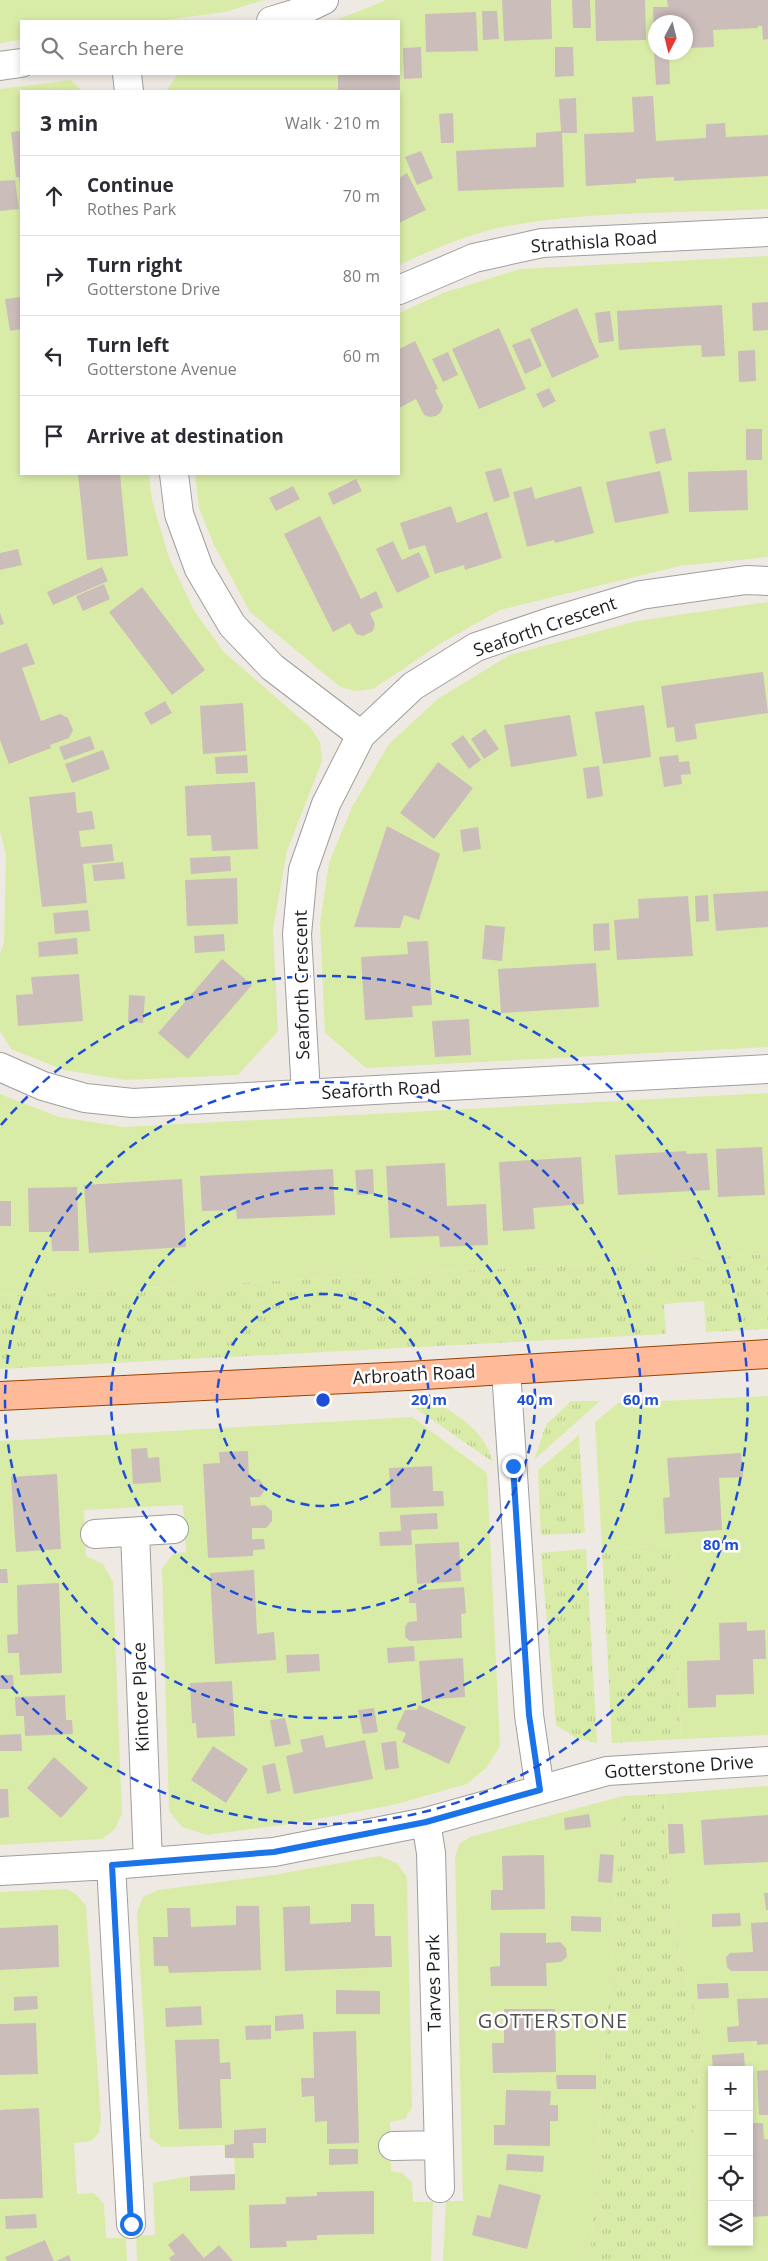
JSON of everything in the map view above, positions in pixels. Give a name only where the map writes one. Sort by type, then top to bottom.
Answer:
[{"type":"main road","name":"Arbroath Road","points":[[0,1396],[506,1370],[768,1354]]},
{"type":"street","points":[[275,20],[297,13],[324,0]]},
{"type":"street","points":[[0,66],[20,63]]},
{"type":"street","points":[[128,75],[130,90]]},
{"type":"street","name":"Strathisla Road","points":[[400,290],[474,258],[542,243],[768,232]]},
{"type":"street","points":[[174,475],[179,514],[199,569],[232,625],[272,667],[361,735]]},
{"type":"street","name":"Seaforth Crescent","points":[[306,1094],[297,934],[303,870],[326,804],[361,735],[413,686],[476,647],[550,622],[641,596],[746,580],[768,581]]},
{"type":"street","name":"Seaforth Road","points":[[0,1068],[43,1086],[85,1098],[133,1103],[768,1069]]},
{"type":"street","points":[[506,1370],[529,1715],[540,1790]]},
{"type":"street","points":[[95,1534],[174,1529]]},
{"type":"street","name":"Kintore Place","points":[[135,1532],[148,1862]]},
{"type":"street","name":"Gotterstone Drive","points":[[0,1871],[112,1865],[274,1852],[426,1822],[607,1771],[768,1761]]},
{"type":"street","name":"Tarves Park","points":[[426,1822],[431,1853],[440,2188]]},
{"type":"street","points":[[112,1865],[131,2224]]},
{"type":"street","points":[[393,2146],[438,2145]]},
{"type":"green space","points":[[0,0],[264,0],[225,12],[165,20],[20,20],[20,40],[0,43]]},
{"type":"green space","points":[[386,0],[768,0],[768,209],[640,213],[544,220],[498,228],[469,236],[400,265],[400,90],[167,90],[177,75],[400,75],[400,20],[336,20]]},
{"type":"green space","points":[[71,80],[81,90],[20,90],[20,475],[149,475],[152,500],[169,558],[195,612],[224,652],[310,727],[320,742],[322,761],[287,851],[273,929],[278,1031],[238,1075],[126,1080],[64,1070],[11,1049],[0,1031],[0,954],[4,943],[6,856],[0,831],[0,89]]},
{"type":"green space","points":[[768,256],[768,557],[679,566],[500,610],[443,642],[373,689],[356,691],[340,687],[250,612],[214,545],[199,508],[195,475],[400,475],[400,313],[443,293],[520,269]]},
{"type":"green space","points":[[768,602],[768,1047],[366,1068],[325,1033],[320,923],[329,863],[352,807],[389,744],[439,698],[510,655],[637,621]]},
{"type":"green space","points":[[768,1093],[768,1254],[0,1296],[0,1094],[59,1117],[125,1127]]},
{"type":"green space","points":[[768,1254],[768,1329],[706,1332],[704,1301],[664,1304],[666,1334],[0,1369],[0,1296]]},
{"type":"green space","points":[[768,1396],[768,1735],[681,1739],[673,1545],[602,1549],[595,1422],[618,1403]]},
{"type":"green space","points":[[571,1401],[600,1401],[534,1460],[546,1425]]},
{"type":"green space","points":[[444,1407],[461,1418],[474,1430],[485,1444],[493,1462],[415,1408]]},
{"type":"green space","points":[[412,1417],[487,1473],[500,1746],[487,1767],[467,1784],[393,1805],[290,1824],[207,1835],[182,1827],[169,1811],[162,1569],[173,1554],[186,1552],[183,1505],[84,1510],[86,1556],[103,1564],[113,1582],[122,1814],[115,1829],[102,1839],[0,1845],[0,1441]]},
{"type":"green space","points":[[579,1435],[585,1533],[541,1535],[538,1470]]},
{"type":"green space","points":[[673,1545],[681,1739],[612,1743],[602,1549]]},
{"type":"green space","points":[[586,1549],[597,1743],[576,1738],[556,1725],[541,1553]]},
{"type":"green space","points":[[768,1786],[768,2261],[692,2261],[688,2180],[703,2045],[671,1916],[664,1794]]},
{"type":"green space","points":[[664,1794],[671,1916],[703,2045],[688,2180],[692,2261],[580,2261],[590,2260],[623,1796]]},
{"type":"green space","points":[[623,1796],[590,2261],[443,2261],[446,2201],[463,2201],[455,1857],[459,1844],[470,1837]]},
{"type":"green space","points":[[379,1856],[397,1863],[407,1877],[412,2107],[405,2119],[390,2122],[391,2171],[402,2173],[412,2182],[413,2202],[433,2202],[431,2261],[137,2261],[136,2236],[155,2235],[153,2183],[190,2176],[235,2174],[234,2158],[225,2158],[224,2145],[162,2147],[150,2138],[137,1912],[143,1897],[158,1890],[273,1875]]},
{"type":"green space","points":[[67,1889],[77,1895],[86,1906],[101,2119],[99,2133],[91,2141],[74,2143],[77,2194],[94,2193],[104,2204],[106,2238],[126,2238],[127,2261],[0,2261],[0,1892]]},
{"type":"building","points":[[502,0],[551,0],[552,39],[504,41]]},
{"type":"building","points":[[572,0],[590,0],[591,28],[573,28]]},
{"type":"building","points":[[595,0],[645,0],[646,40],[596,41]]},
{"type":"building","points":[[667,0],[768,0],[768,39],[763,40],[762,26],[758,26],[758,28],[713,30],[714,47],[693,48],[693,15],[653,15],[653,7],[668,7]]},
{"type":"building","points":[[482,11],[497,11],[499,39],[483,40]]},
{"type":"building","points":[[476,12],[478,51],[426,52],[425,14]]},
{"type":"building","points":[[421,47],[422,78],[404,79],[403,48]]},
{"type":"building","points":[[555,47],[573,47],[574,76],[555,77]]},
{"type":"building","points":[[654,60],[669,60],[670,84],[656,85]]},
{"type":"building","points":[[338,75],[400,75],[400,90],[338,90]]},
{"type":"building","points":[[653,96],[656,141],[706,138],[706,124],[725,123],[726,137],[768,135],[768,176],[674,181],[674,177],[636,179],[636,183],[586,186],[584,134],[634,132],[632,97]]},
{"type":"building","points":[[576,98],[577,133],[562,133],[564,187],[458,191],[456,151],[536,147],[536,133],[561,131],[559,99]]},
{"type":"building","points":[[453,113],[454,143],[441,143],[439,114]]},
{"type":"building","points":[[20,131],[20,182],[19,177],[16,177],[11,132]]},
{"type":"building","points":[[421,151],[433,178],[417,185],[405,157]]},
{"type":"building","points":[[407,173],[426,210],[400,223],[400,177]]},
{"type":"building","points":[[15,180],[19,209],[0,211],[0,181]]},
{"type":"building","points":[[20,297],[20,329],[10,331],[5,299]]},
{"type":"building","points":[[768,302],[768,330],[753,331],[752,303]]},
{"type":"building","points":[[722,305],[725,356],[702,357],[701,345],[619,350],[617,311]]},
{"type":"building","points":[[577,308],[599,357],[552,378],[530,329]]},
{"type":"building","points":[[610,311],[614,341],[599,343],[595,313]]},
{"type":"building","points":[[499,328],[526,389],[479,409],[452,349]]},
{"type":"building","points":[[530,338],[542,366],[525,374],[512,345]]},
{"type":"building","points":[[415,341],[438,389],[435,390],[443,406],[441,412],[436,416],[424,415],[416,399],[400,407],[400,348]]},
{"type":"building","points":[[755,350],[756,381],[739,382],[738,351]]},
{"type":"building","points":[[448,352],[458,375],[443,382],[432,359]]},
{"type":"building","points":[[549,388],[556,401],[543,408],[536,394]]},
{"type":"building","points":[[665,428],[672,460],[656,464],[649,432]]},
{"type":"building","points":[[746,429],[762,429],[762,460],[746,460]]},
{"type":"building","points":[[501,468],[510,497],[494,502],[485,472]]},
{"type":"building","points":[[747,470],[748,510],[689,512],[688,472]]},
{"type":"building","points":[[660,471],[669,513],[615,523],[606,482]]},
{"type":"building","points":[[78,475],[120,475],[128,556],[87,560]]},
{"type":"building","points":[[356,479],[362,491],[333,505],[328,493]]},
{"type":"building","points":[[293,486],[300,499],[276,511],[269,498]]},
{"type":"building","points":[[581,486],[594,533],[555,543],[554,540],[527,547],[513,492],[532,487],[535,499]]},
{"type":"building","points":[[451,506],[457,523],[487,512],[502,558],[465,570],[464,565],[435,574],[425,545],[409,550],[400,523]]},
{"type":"building","points":[[320,516],[361,599],[376,591],[383,607],[370,613],[375,624],[373,631],[363,636],[356,634],[350,623],[333,632],[284,534]]},
{"type":"building","points":[[393,541],[402,560],[419,552],[430,577],[397,593],[376,549]]},
{"type":"building","points":[[18,549],[22,565],[0,570],[0,553]]},
{"type":"building","points":[[102,567],[108,581],[53,605],[47,592]]},
{"type":"building","points":[[104,584],[110,599],[83,611],[76,596]]},
{"type":"building","points":[[142,587],[205,670],[172,695],[109,612]]},
{"type":"building","points":[[0,613],[4,624],[0,625]]},
{"type":"building","points":[[27,643],[35,664],[22,668],[41,721],[60,714],[68,718],[73,730],[69,738],[50,745],[51,748],[9,764],[0,740],[0,653]]},
{"type":"building","points":[[763,672],[768,713],[695,724],[697,739],[676,742],[674,727],[667,728],[661,686]]},
{"type":"building","points":[[165,701],[172,713],[151,725],[144,713]]},
{"type":"building","points":[[243,703],[246,751],[203,754],[200,706]]},
{"type":"building","points":[[644,705],[651,757],[603,764],[595,712]]},
{"type":"building","points":[[570,715],[577,756],[511,767],[504,725]]},
{"type":"building","points":[[485,729],[499,749],[484,759],[471,739]]},
{"type":"building","points":[[463,735],[481,760],[469,769],[451,744]]},
{"type":"building","points":[[90,736],[95,749],[64,760],[59,747]]},
{"type":"building","points":[[103,750],[110,769],[72,783],[65,764]]},
{"type":"building","points":[[247,755],[248,773],[216,774],[215,757]]},
{"type":"building","points":[[678,755],[679,762],[689,761],[691,774],[681,775],[682,784],[664,787],[659,757]]},
{"type":"building","points":[[438,762],[473,788],[434,839],[400,813]]},
{"type":"building","points":[[599,766],[603,796],[587,799],[583,768]]},
{"type":"building","points":[[255,782],[258,849],[212,851],[211,835],[187,836],[185,786]]},
{"type":"building","points":[[75,792],[77,813],[92,811],[95,829],[79,831],[81,847],[112,844],[114,861],[83,864],[87,903],[42,907],[29,797]]},
{"type":"building","points":[[387,826],[440,854],[419,920],[404,915],[400,928],[354,927]]},
{"type":"building","points":[[478,827],[481,849],[463,852],[460,830]]},
{"type":"building","points":[[230,856],[231,871],[191,874],[190,858]]},
{"type":"building","points":[[123,862],[125,879],[94,881],[92,865]]},
{"type":"building","points":[[237,878],[238,924],[187,926],[185,880]]},
{"type":"building","points":[[768,891],[768,927],[716,931],[713,894]]},
{"type":"building","points":[[708,895],[709,921],[696,922],[695,896]]},
{"type":"building","points":[[688,896],[693,956],[617,960],[614,920],[639,918],[638,899]]},
{"type":"building","points":[[88,910],[90,931],[55,934],[53,913]]},
{"type":"building","points":[[609,923],[610,950],[594,951],[593,924]]},
{"type":"building","points":[[485,925],[505,927],[502,961],[482,959]]},
{"type":"building","points":[[224,934],[225,951],[195,953],[194,936]]},
{"type":"building","points":[[77,938],[78,954],[39,957],[38,942]]},
{"type":"building","points":[[428,941],[432,1005],[412,1006],[413,1017],[365,1020],[361,957],[408,954],[407,942]]},
{"type":"building","points":[[222,959],[252,985],[188,1059],[158,1033]]},
{"type":"building","points":[[596,963],[599,1007],[501,1013],[498,969]]},
{"type":"building","points":[[79,974],[83,1021],[18,1026],[16,995],[33,994],[31,977]]},
{"type":"building","points":[[129,995],[145,996],[143,1023],[128,1022]]},
{"type":"building","points":[[469,1019],[471,1055],[435,1057],[432,1021]]},
{"type":"building","points":[[762,1147],[765,1195],[718,1197],[716,1149]]},
{"type":"building","points":[[686,1151],[687,1154],[707,1153],[710,1190],[618,1195],[615,1155]]},
{"type":"building","points":[[581,1157],[584,1204],[533,1208],[535,1229],[503,1231],[499,1162]]},
{"type":"building","points":[[445,1163],[447,1206],[486,1204],[488,1245],[440,1247],[439,1236],[390,1238],[386,1166]]},
{"type":"building","points":[[333,1169],[335,1215],[237,1219],[236,1210],[202,1211],[200,1176]]},
{"type":"building","points":[[373,1169],[374,1194],[357,1195],[355,1170]]},
{"type":"building","points":[[182,1179],[186,1247],[89,1253],[84,1185]]},
{"type":"building","points":[[77,1187],[79,1251],[52,1251],[51,1232],[29,1232],[28,1188]]},
{"type":"building","points":[[0,1201],[11,1201],[11,1226],[0,1226]]},
{"type":"building","points":[[147,1448],[148,1458],[159,1457],[161,1482],[133,1484],[131,1449]]},
{"type":"building","points":[[248,1451],[249,1480],[259,1479],[263,1484],[264,1491],[260,1497],[250,1497],[251,1506],[265,1505],[272,1511],[272,1521],[266,1528],[252,1528],[252,1539],[264,1539],[265,1549],[253,1550],[253,1556],[208,1558],[203,1464],[220,1463],[219,1452]]},
{"type":"building","points":[[741,1453],[743,1477],[719,1478],[722,1530],[665,1534],[663,1498],[670,1497],[667,1458]]},
{"type":"building","points":[[432,1466],[433,1491],[443,1491],[444,1506],[391,1508],[389,1468]]},
{"type":"building","points":[[57,1474],[61,1549],[16,1552],[11,1477]]},
{"type":"building","points":[[437,1513],[438,1529],[411,1530],[412,1545],[380,1546],[379,1532],[401,1531],[400,1515]]},
{"type":"building","points":[[459,1542],[461,1581],[417,1584],[415,1544]]},
{"type":"building","points":[[0,1569],[7,1569],[8,1583],[0,1583]]},
{"type":"building","points":[[254,1570],[257,1634],[274,1632],[276,1660],[215,1664],[210,1573]]},
{"type":"building","points":[[59,1583],[62,1673],[20,1675],[19,1653],[8,1653],[7,1635],[18,1634],[17,1585]]},
{"type":"building","points":[[464,1587],[466,1613],[461,1614],[462,1638],[410,1641],[405,1637],[405,1627],[408,1622],[417,1621],[416,1603],[409,1603],[409,1591]]},
{"type":"building","points":[[747,1622],[747,1631],[765,1630],[766,1659],[753,1659],[754,1694],[716,1695],[716,1707],[688,1708],[687,1661],[720,1660],[719,1623]]},
{"type":"building","points":[[414,1646],[415,1661],[388,1663],[387,1648]]},
{"type":"building","points":[[319,1654],[320,1671],[287,1673],[286,1655]]},
{"type":"building","points":[[463,1658],[465,1697],[422,1700],[419,1661]]},
{"type":"building","points":[[0,1675],[13,1675],[14,1689],[0,1689]]},
{"type":"building","points":[[232,1681],[235,1736],[197,1738],[196,1723],[192,1723],[190,1683]]},
{"type":"building","points":[[65,1695],[66,1720],[72,1720],[73,1734],[25,1736],[24,1716],[16,1716],[15,1697]]},
{"type":"building","points":[[419,1705],[466,1727],[449,1764],[402,1742],[406,1733],[396,1729],[405,1710],[417,1710]]},
{"type":"building","points":[[374,1708],[378,1732],[363,1734],[358,1710]]},
{"type":"building","points":[[285,1718],[291,1744],[275,1747],[270,1720]]},
{"type":"building","points":[[21,1734],[22,1751],[0,1751],[0,1735]]},
{"type":"building","points":[[323,1735],[326,1748],[365,1740],[373,1779],[294,1794],[286,1756],[303,1752],[300,1740]]},
{"type":"building","points":[[396,1741],[399,1768],[385,1770],[381,1743]]},
{"type":"building","points":[[213,1746],[248,1769],[226,1803],[191,1780]]},
{"type":"building","points":[[54,1757],[88,1788],[61,1818],[27,1788]]},
{"type":"building","points":[[275,1763],[281,1791],[267,1794],[262,1766]]},
{"type":"building","points":[[0,1789],[8,1789],[9,1817],[0,1818]]},
{"type":"building","points":[[589,1814],[591,1827],[565,1830],[564,1818]]},
{"type":"building","points":[[768,1815],[768,1862],[704,1865],[701,1820]]},
{"type":"building","points":[[668,1824],[683,1824],[685,1853],[669,1854]]},
{"type":"building","points":[[600,1854],[614,1855],[612,1883],[598,1882]]},
{"type":"building","points":[[544,1855],[545,1909],[491,1910],[491,1890],[503,1890],[502,1856]]},
{"type":"building","points":[[764,1893],[768,1893],[768,1910],[766,1910]]},
{"type":"building","points":[[351,1904],[374,1904],[375,1936],[391,1936],[392,1967],[285,1971],[283,1907],[310,1906],[310,1924],[351,1922]]},
{"type":"building","points":[[236,1906],[259,1906],[261,1970],[169,1973],[168,1966],[154,1966],[153,1937],[168,1937],[167,1908],[190,1908],[191,1927],[236,1925]]},
{"type":"building","points":[[740,1913],[741,1926],[712,1927],[712,1914]]},
{"type":"building","points":[[571,1916],[601,1917],[601,1932],[571,1931]]},
{"type":"building","points":[[768,1922],[768,1971],[731,1971],[727,1967],[726,1957],[730,1953],[753,1952],[751,1923]]},
{"type":"building","points":[[58,1925],[59,1967],[0,1970],[0,1928]]},
{"type":"building","points":[[500,1933],[546,1933],[546,1943],[560,1942],[566,1948],[567,1957],[561,1962],[546,1963],[547,1986],[491,1986],[490,1967],[500,1966]]},
{"type":"building","points":[[728,1983],[729,1998],[698,1999],[697,1984]]},
{"type":"building","points":[[336,1990],[380,1991],[380,2014],[336,2014]]},
{"type":"building","points":[[37,1996],[38,2009],[14,2011],[14,1997]]},
{"type":"building","points":[[768,1998],[768,2044],[757,2045],[757,2041],[728,2042],[727,2027],[739,2026],[737,1999]]},
{"type":"building","points":[[201,2006],[202,2025],[166,2027],[165,2008]]},
{"type":"building","points":[[504,2009],[555,2009],[556,2072],[493,2073],[492,2043],[504,2043]]},
{"type":"building","points":[[303,2014],[304,2029],[275,2031],[275,2016]]},
{"type":"building","points":[[36,2023],[38,2074],[0,2075],[0,2024]]},
{"type":"building","points":[[271,2025],[271,2039],[246,2040],[245,2026]]},
{"type":"building","points":[[356,2031],[359,2143],[327,2144],[327,2121],[315,2122],[314,2096],[302,2097],[301,2078],[314,2078],[313,2032]]},
{"type":"building","points":[[219,2039],[220,2063],[230,2062],[231,2079],[220,2079],[222,2128],[179,2129],[175,2040]]},
{"type":"building","points":[[744,2053],[745,2066],[713,2066],[712,2055]]},
{"type":"building","points":[[768,2070],[768,2115],[759,2115],[757,2071]]},
{"type":"building","points":[[556,2075],[596,2075],[596,2089],[557,2089]]},
{"type":"building","points":[[506,2090],[551,2091],[550,2105],[558,2105],[558,2121],[550,2121],[550,2146],[494,2145],[494,2125],[505,2125]]},
{"type":"building","points":[[39,2108],[43,2198],[0,2199],[0,2110]]},
{"type":"building","points":[[753,2123],[763,2123],[764,2139],[768,2139],[768,2216],[753,2217]]},
{"type":"building","points":[[266,2128],[266,2143],[253,2143],[254,2158],[225,2158],[225,2145],[234,2144],[234,2130]]},
{"type":"building","points":[[329,2149],[358,2149],[358,2164],[329,2165]]},
{"type":"building","points":[[507,2154],[544,2156],[543,2172],[506,2170]]},
{"type":"building","points":[[235,2174],[235,2190],[190,2191],[190,2176]]},
{"type":"building","points":[[499,2184],[541,2195],[527,2249],[472,2235],[477,2215],[490,2218]]},
{"type":"building","points":[[374,2191],[374,2234],[317,2235],[317,2240],[286,2241],[287,2247],[250,2248],[249,2205],[286,2204],[286,2197],[317,2196],[317,2192]]},
{"type":"building","points":[[36,2214],[37,2228],[6,2229],[5,2216]]},
{"type":"building","points":[[183,2233],[204,2258],[219,2245],[233,2261],[171,2261],[169,2258],[175,2254],[168,2245]]},
{"type":"building","points":[[45,2240],[54,2261],[7,2261],[5,2257]]},
{"type":"building","points":[[69,2255],[71,2261],[56,2261]]},
{"type":"district","name":"GOTTERSTONE","points":[[553,2021]]},
{"type":"route","points":[[131,2224],[112,1865],[274,1852],[426,1822],[540,1790],[529,1715],[513,1466]]}]
